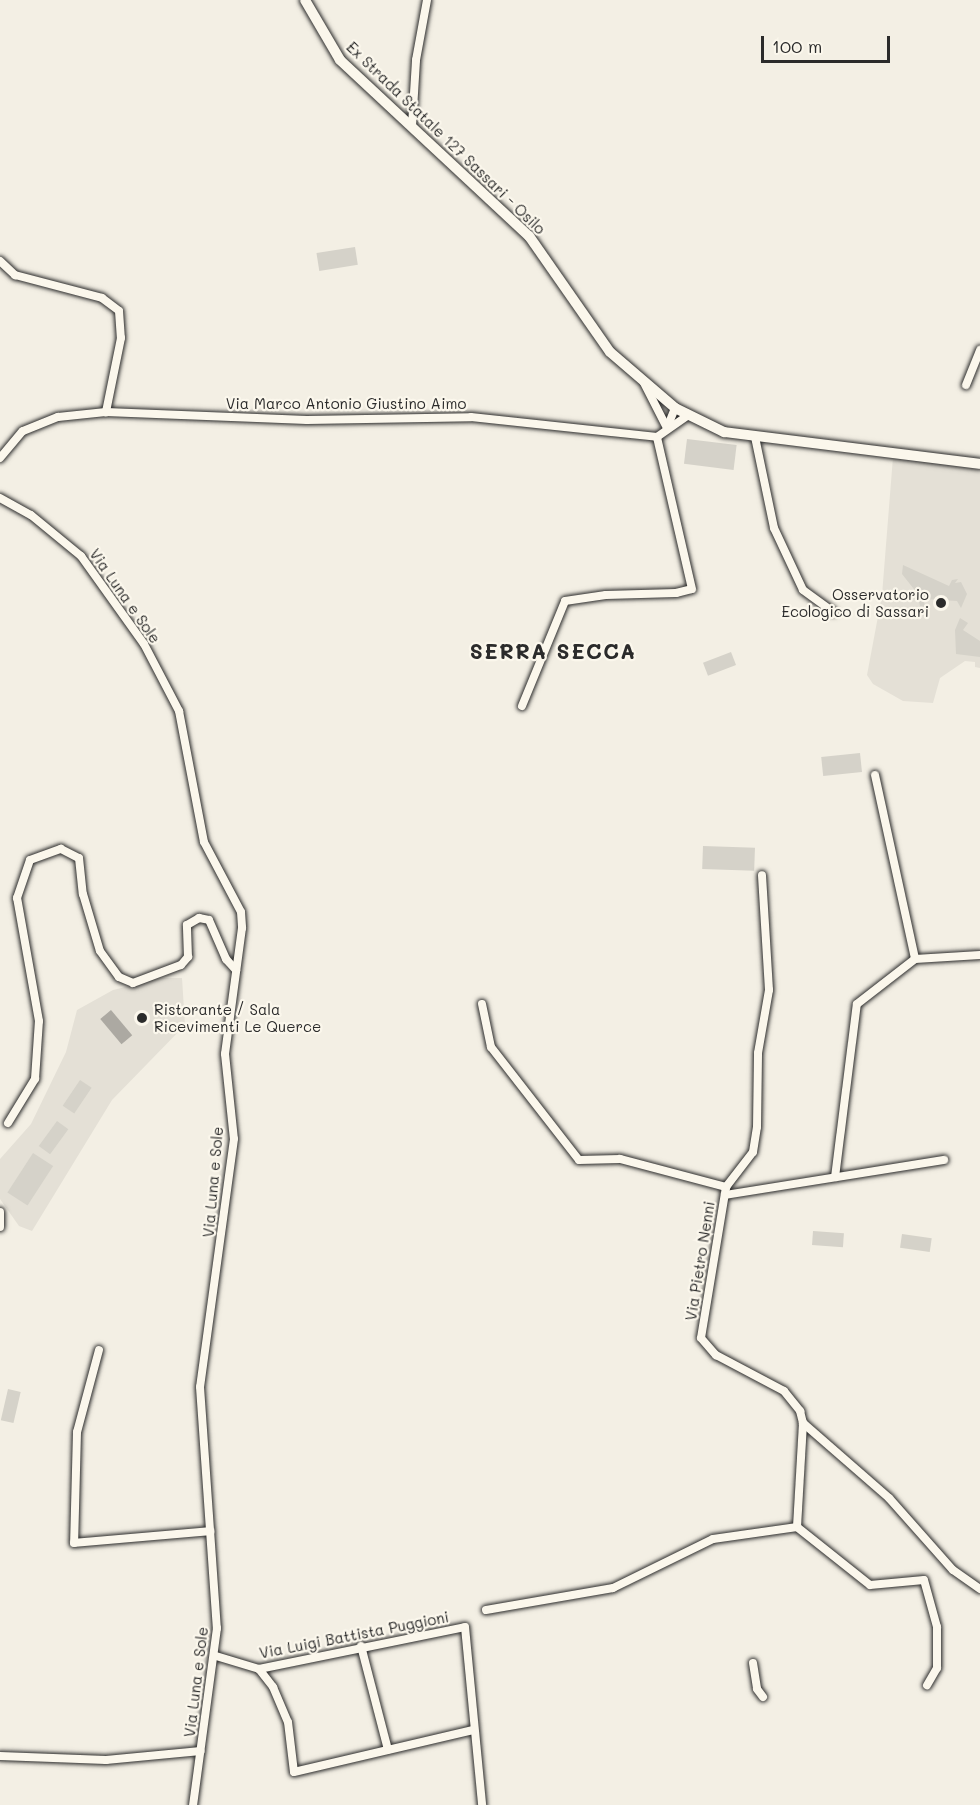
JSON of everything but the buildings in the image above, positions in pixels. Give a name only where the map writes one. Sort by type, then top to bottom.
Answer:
[{"type":"main road","name":"Ex Strada Statale 127 Sassari - Osilo","points":[[305,0],[340,60],[529,236],[610,352],[675,408],[724,432],[980,464]]},
{"type":"street","points":[[412,126],[416,60],[427,0]]},
{"type":"street","points":[[0,261],[15,275],[102,298],[119,311],[121,338],[106,412]]},
{"type":"street","points":[[966,385],[980,350]]},
{"type":"street","points":[[644,382],[667,428]]},
{"type":"street","points":[[667,428],[675,408]]},
{"type":"street","name":"Via Marco Antonio Giustino Aimo","points":[[0,458],[23,431],[58,417],[106,412],[307,420],[471,417],[657,437]]},
{"type":"street","points":[[522,706],[565,601],[606,594],[676,593],[692,589],[657,437],[667,428],[688,416]]},
{"type":"street","points":[[755,437],[774,528],[803,590],[833,612]]},
{"type":"street","name":"Via Luna e Sole","points":[[0,498],[31,515],[81,556],[144,644],[179,711],[204,842],[241,912],[225,1054],[234,1138],[201,1387],[216,1656],[194,1805]]},
{"type":"street","points":[[875,775],[915,959]]},
{"type":"street","points":[[8,1123],[35,1079],[39,1020],[17,897],[30,860],[61,849],[79,858],[83,894],[100,951],[119,977],[133,983],[181,965],[188,957],[187,925],[199,918],[209,920],[226,959],[236,970]]},
{"type":"street","points":[[482,1004],[491,1047],[579,1160],[620,1159],[725,1191],[753,1152],[758,1127],[758,1053],[769,990],[762,875]]},
{"type":"street","points":[[835,1177],[857,1004],[915,959],[980,956]]},
{"type":"street","name":"Via Pietro Nenni","points":[[944,1160],[725,1191],[701,1338],[716,1355],[784,1391],[800,1411],[803,1423],[889,1498],[953,1570],[980,1589]]},
{"type":"street","points":[[0,1212],[0,1227]]},
{"type":"street","points":[[99,1350],[77,1432],[74,1544],[210,1532]]},
{"type":"street","points":[[797,1527],[803,1423]]},
{"type":"street","points":[[486,1610],[613,1588],[713,1539],[797,1527],[870,1585],[924,1580],[938,1626],[937,1668],[927,1685]]},
{"type":"street","name":"Via Luigi Battista Puggioni","points":[[216,1656],[259,1669],[361,1646],[465,1627],[473,1730]]},
{"type":"street","points":[[361,1646],[388,1750]]},
{"type":"street","points":[[753,1663],[757,1689],[763,1697]]},
{"type":"street","points":[[259,1669],[273,1687],[288,1722],[294,1772],[473,1730],[482,1805]]},
{"type":"street","points":[[0,1756],[106,1760],[201,1751]]},
{"type":"shaded area","points":[[355,247],[358,265],[319,271],[316,253]]},
{"type":"shaded area","points":[[687,439],[737,445],[734,470],[684,464]]},
{"type":"shaded area","points":[[893,457],[980,470],[980,668],[975,667],[975,662],[965,661],[940,678],[933,703],[903,701],[873,684],[867,675],[882,595]]},
{"type":"shaded area","points":[[903,565],[949,586],[952,580],[958,579],[955,583],[961,582],[967,594],[961,608],[957,601],[925,599],[924,607],[920,606],[917,593],[902,574]]},
{"type":"shaded area","points":[[960,618],[968,623],[963,630],[980,641],[980,657],[956,654],[955,630]]},
{"type":"shaded area","points":[[731,652],[736,665],[708,676],[703,663]]},
{"type":"shaded area","points":[[860,753],[862,772],[823,776],[821,757]]},
{"type":"shaded area","points":[[703,846],[755,848],[754,871],[702,869]]},
{"type":"shaded area","points":[[161,978],[182,978],[185,1025],[112,1100],[32,1231],[19,1226],[0,1199],[0,1159],[31,1124],[66,1052],[77,1010],[113,990]]},
{"type":"shaded area","points":[[111,1010],[132,1035],[121,1044],[100,1019]]},
{"type":"shaded area","points":[[80,1080],[92,1088],[74,1114],[63,1106]]},
{"type":"shaded area","points":[[57,1121],[68,1129],[50,1154],[39,1146]]},
{"type":"shaded area","points":[[33,1153],[53,1166],[28,1205],[7,1192]]},
{"type":"shaded area","points":[[813,1231],[844,1233],[843,1247],[812,1245]]},
{"type":"shaded area","points":[[902,1234],[932,1238],[930,1252],[900,1248]]},
{"type":"shaded area","points":[[8,1389],[21,1392],[13,1423],[1,1420]]},
{"type":"place","name":"Osservatorio Ecologico di Sassari","points":[[941,603]]},
{"type":"place","name":"Ristorante / Sala Ricevimenti Le Querce","points":[[142,1018]]},
{"type":"district","name":"SERRA SECCA","points":[[553,651]]}]
